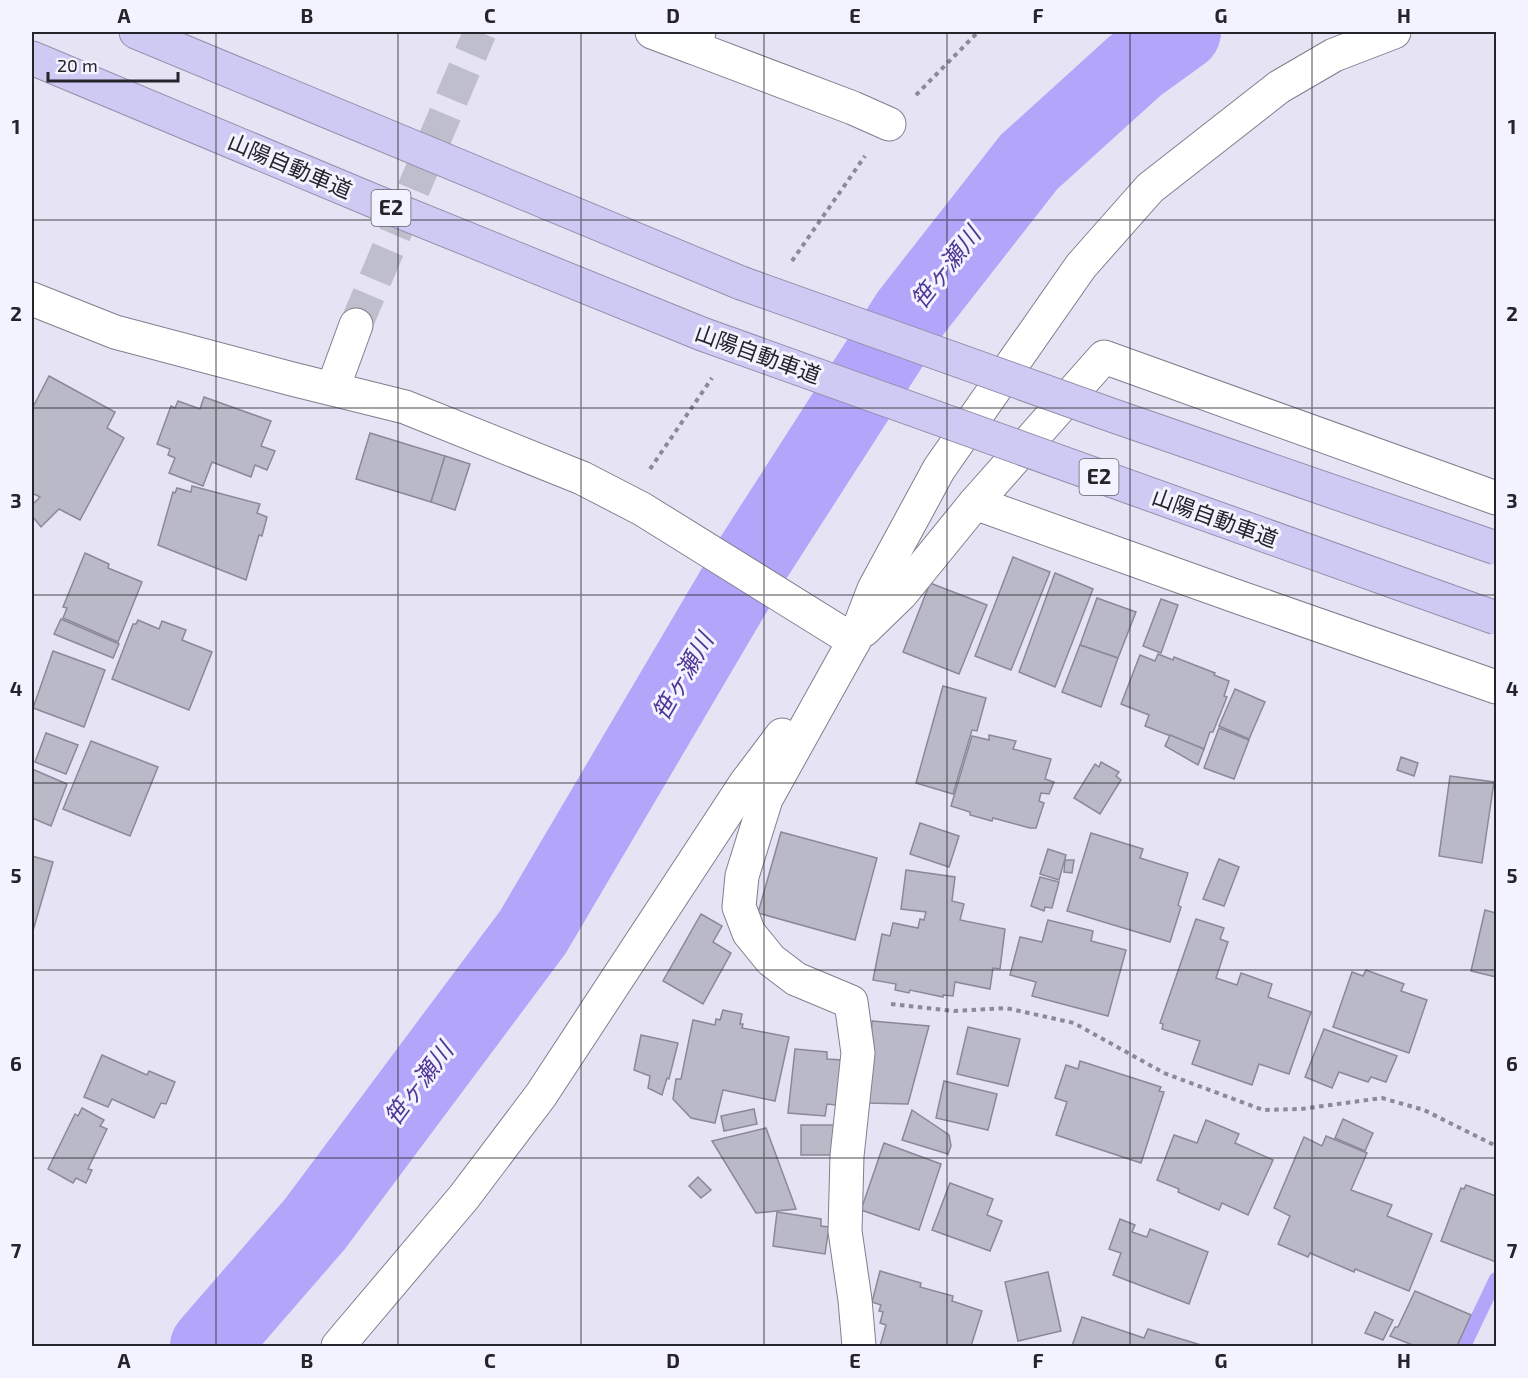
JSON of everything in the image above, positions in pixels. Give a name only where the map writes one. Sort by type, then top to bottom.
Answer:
[{"type":"highway","points":[[136,32],[741,283],[1103,412],[1497,548]]},
{"type":"highway","name":"山陽自動車道","points":[[32,58],[374,201],[702,334],[1497,618]]},
{"type":"street","points":[[652,32],[696,39],[889,124]]},
{"type":"street","points":[[338,1347],[464,1197],[541,1095],[746,784],[842,632],[874,590],[939,469],[1081,266],[1150,188],[1279,87],[1335,56],[1394,32]]},
{"type":"street","points":[[32,299],[116,332],[292,380],[405,407],[582,478],[642,509],[842,632]]},
{"type":"street","points":[[333,388],[356,325]]},
{"type":"street","points":[[859,1347],[855,1300],[844,1231],[847,1156],[858,1053],[851,1002],[796,979],[771,960],[749,933],[739,907],[742,876],[766,799],[842,632],[901,594],[975,503],[1104,357],[1497,498]]},
{"type":"street","points":[[975,503],[1497,687]]},
{"type":"path","points":[[851,1002],[877,1002],[954,1011],[1006,1008],[1074,1023],[1164,1073],[1263,1110],[1301,1109],[1382,1098],[1424,1110],[1497,1146]]},
{"type":"building","points":[[49,376],[115,412],[107,428],[124,438],[80,520],[59,509],[41,527],[32,516],[32,505],[40,497],[32,493],[32,409]]},
{"type":"building","points":[[204,397],[271,421],[261,446],[275,451],[267,470],[255,465],[251,477],[212,462],[203,486],[169,473],[175,458],[168,455],[170,449],[157,444],[171,406],[175,408],[178,401],[200,409]]},
{"type":"building","points":[[370,433],[445,456],[431,502],[356,479]]},
{"type":"building","points":[[445,456],[470,464],[455,510],[431,502]]},
{"type":"building","points":[[192,486],[260,504],[257,513],[267,517],[262,536],[259,535],[246,580],[158,545],[173,492],[175,493],[177,488],[191,492]]},
{"type":"building","points":[[85,553],[109,564],[108,568],[142,582],[118,642],[63,618],[67,608],[63,607]]},
{"type":"building","points":[[1013,557],[1050,572],[1011,670],[975,656]]},
{"type":"building","points":[[1055,573],[1093,589],[1055,687],[1019,672]]},
{"type":"building","points":[[930,583],[987,605],[959,674],[903,652]]},
{"type":"building","points":[[1097,598],[1136,612],[1118,658],[1080,645]]},
{"type":"building","points":[[1161,599],[1178,605],[1161,653],[1143,646]]},
{"type":"building","points":[[61,619],[119,644],[113,658],[54,634]]},
{"type":"building","points":[[138,620],[159,629],[162,621],[186,630],[182,640],[212,652],[189,710],[112,679],[133,624],[136,624]]},
{"type":"building","points":[[1080,645],[1118,658],[1101,707],[1062,692]]},
{"type":"building","points":[[53,651],[105,670],[84,727],[33,708]]},
{"type":"building","points":[[1158,654],[1173,660],[1174,657],[1229,681],[1224,696],[1227,697],[1204,749],[1145,726],[1149,715],[1121,704],[1140,655],[1155,661]]},
{"type":"building","points":[[943,686],[986,698],[977,731],[972,730],[953,794],[916,783]]},
{"type":"building","points":[[1235,689],[1265,702],[1249,739],[1219,726]]},
{"type":"building","points":[[1219,728],[1249,740],[1234,779],[1204,768]]},
{"type":"building","points":[[46,733],[78,745],[66,774],[35,762]]},
{"type":"building","points":[[989,735],[1016,741],[1013,749],[1051,759],[1045,779],[1054,782],[1049,794],[1041,793],[1039,801],[1044,803],[1036,828],[993,818],[992,821],[970,815],[970,812],[951,806],[972,736],[989,740]]},
{"type":"building","points":[[1170,735],[1204,749],[1198,765],[1165,746]]},
{"type":"building","points":[[91,741],[158,767],[130,836],[63,809]]},
{"type":"building","points":[[1401,757],[1418,763],[1414,776],[1397,770]]},
{"type":"building","points":[[1101,762],[1119,772],[1116,776],[1121,780],[1100,814],[1074,798],[1095,764],[1099,767]]},
{"type":"building","points":[[32,769],[67,784],[51,826],[32,818]]},
{"type":"building","points":[[1450,776],[1494,782],[1482,863],[1439,856]]},
{"type":"building","points":[[920,823],[959,836],[949,867],[910,854]]},
{"type":"building","points":[[781,832],[877,858],[855,940],[758,913]]},
{"type":"building","points":[[1091,833],[1143,849],[1140,858],[1188,873],[1178,905],[1181,907],[1170,942],[1067,911]]},
{"type":"building","points":[[1048,849],[1066,855],[1059,880],[1040,874]]},
{"type":"building","points":[[32,856],[53,862],[32,934]]},
{"type":"building","points":[[1219,859],[1239,867],[1224,906],[1203,899]]},
{"type":"building","points":[[1065,860],[1074,860],[1072,873],[1064,872]]},
{"type":"building","points":[[906,870],[955,877],[952,901],[964,904],[960,920],[1005,929],[1000,969],[993,968],[990,989],[955,982],[953,996],[943,995],[943,997],[910,990],[909,993],[895,990],[896,984],[873,980],[882,934],[890,936],[893,923],[918,928],[920,919],[924,920],[926,912],[901,909]]},
{"type":"building","points":[[1040,877],[1059,882],[1052,908],[1045,907],[1044,911],[1031,906]]},
{"type":"building","points":[[1485,910],[1496,913],[1496,977],[1471,971]]},
{"type":"building","points":[[701,914],[722,926],[713,942],[731,953],[703,1004],[663,981]]},
{"type":"building","points":[[1196,919],[1224,928],[1220,939],[1228,942],[1216,978],[1237,985],[1241,973],[1272,984],[1268,997],[1311,1012],[1289,1074],[1259,1064],[1252,1085],[1192,1064],[1200,1041],[1162,1029],[1163,1024],[1160,1023]]},
{"type":"building","points":[[1048,920],[1093,931],[1091,941],[1126,950],[1108,1016],[1032,996],[1036,982],[1010,975],[1020,937],[1042,942]]},
{"type":"building","points":[[1366,970],[1404,984],[1401,991],[1427,1000],[1409,1053],[1333,1027],[1352,972],[1363,976]]},
{"type":"building","points":[[723,1010],[742,1014],[740,1024],[743,1024],[742,1028],[789,1037],[775,1101],[723,1090],[715,1123],[691,1118],[673,1099],[676,1079],[681,1079],[693,1020],[715,1025],[716,1019],[720,1020]]},
{"type":"building","points":[[872,1021],[929,1026],[908,1104],[867,1103]]},
{"type":"building","points":[[968,1027],[1020,1039],[1008,1086],[957,1074]]},
{"type":"building","points":[[1324,1029],[1397,1056],[1386,1082],[1371,1077],[1368,1082],[1339,1072],[1332,1088],[1305,1077]]},
{"type":"building","points":[[641,1035],[678,1043],[669,1079],[667,1078],[662,1095],[648,1088],[650,1076],[634,1070]]},
{"type":"building","points":[[795,1049],[827,1052],[827,1059],[842,1060],[836,1105],[827,1104],[825,1116],[788,1113]]},
{"type":"building","points":[[102,1055],[147,1075],[149,1071],[175,1082],[166,1104],[161,1103],[154,1118],[112,1099],[108,1107],[84,1097]]},
{"type":"building","points":[[1080,1061],[1161,1087],[1159,1091],[1164,1092],[1141,1163],[1056,1135],[1067,1102],[1055,1098],[1066,1065],[1078,1069]]},
{"type":"building","points":[[944,1081],[997,1094],[988,1130],[936,1118]]},
{"type":"building","points":[[82,1108],[104,1120],[100,1126],[107,1129],[88,1169],[92,1170],[86,1183],[76,1178],[73,1183],[48,1169],[75,1114],[78,1116]]},
{"type":"building","points":[[754,1109],[757,1124],[724,1131],[721,1116]]},
{"type":"building","points":[[912,1110],[949,1135],[951,1146],[948,1154],[902,1140]]},
{"type":"building","points":[[1343,1119],[1373,1133],[1365,1151],[1335,1138]]},
{"type":"building","points":[[1206,1120],[1239,1134],[1235,1143],[1273,1160],[1248,1215],[1222,1203],[1219,1210],[1157,1180],[1174,1135],[1197,1143]]},
{"type":"building","points":[[801,1125],[840,1125],[840,1155],[801,1155]]},
{"type":"building","points":[[766,1128],[796,1209],[756,1213],[712,1141]]},
{"type":"building","points":[[1326,1136],[1367,1153],[1351,1190],[1392,1205],[1387,1216],[1432,1234],[1409,1291],[1355,1269],[1354,1272],[1310,1253],[1308,1257],[1278,1244],[1290,1216],[1274,1208],[1304,1137],[1322,1146]]},
{"type":"building","points":[[884,1143],[941,1164],[919,1230],[861,1210]]},
{"type":"building","points":[[698,1177],[711,1190],[701,1198],[689,1186]]},
{"type":"building","points":[[950,1183],[993,1199],[987,1215],[1002,1221],[990,1251],[932,1230]]},
{"type":"building","points":[[1466,1185],[1496,1196],[1496,1262],[1441,1241],[1461,1188],[1464,1189]]},
{"type":"building","points":[[777,1212],[821,1219],[821,1226],[829,1227],[825,1254],[773,1246]]},
{"type":"building","points":[[1120,1219],[1135,1225],[1132,1232],[1147,1237],[1150,1229],[1208,1252],[1189,1304],[1113,1275],[1121,1253],[1109,1249]]},
{"type":"building","points":[[880,1271],[921,1283],[920,1287],[953,1296],[952,1301],[982,1311],[971,1346],[880,1346],[886,1325],[880,1323],[883,1312],[879,1311],[881,1305],[872,1302]]},
{"type":"building","points":[[1048,1272],[1061,1331],[1018,1341],[1005,1282]]},
{"type":"building","points":[[1415,1291],[1471,1315],[1457,1346],[1415,1346],[1390,1336],[1395,1327],[1398,1327]]},
{"type":"building","points":[[1375,1312],[1393,1320],[1383,1340],[1365,1333]]},
{"type":"building","points":[[1082,1317],[1144,1338],[1148,1329],[1201,1345],[1072,1346]]},
{"type":"waterway","name":"笹ヶ瀬川","points":[[209,1346],[315,1224],[533,932],[752,560],[910,314],[1029,162],[1135,66],[1182,32]]},
{"type":"waterway","points":[[1464,1346],[1496,1279]]},
{"type":"tunnel","points":[[356,325],[480,32]]}]
